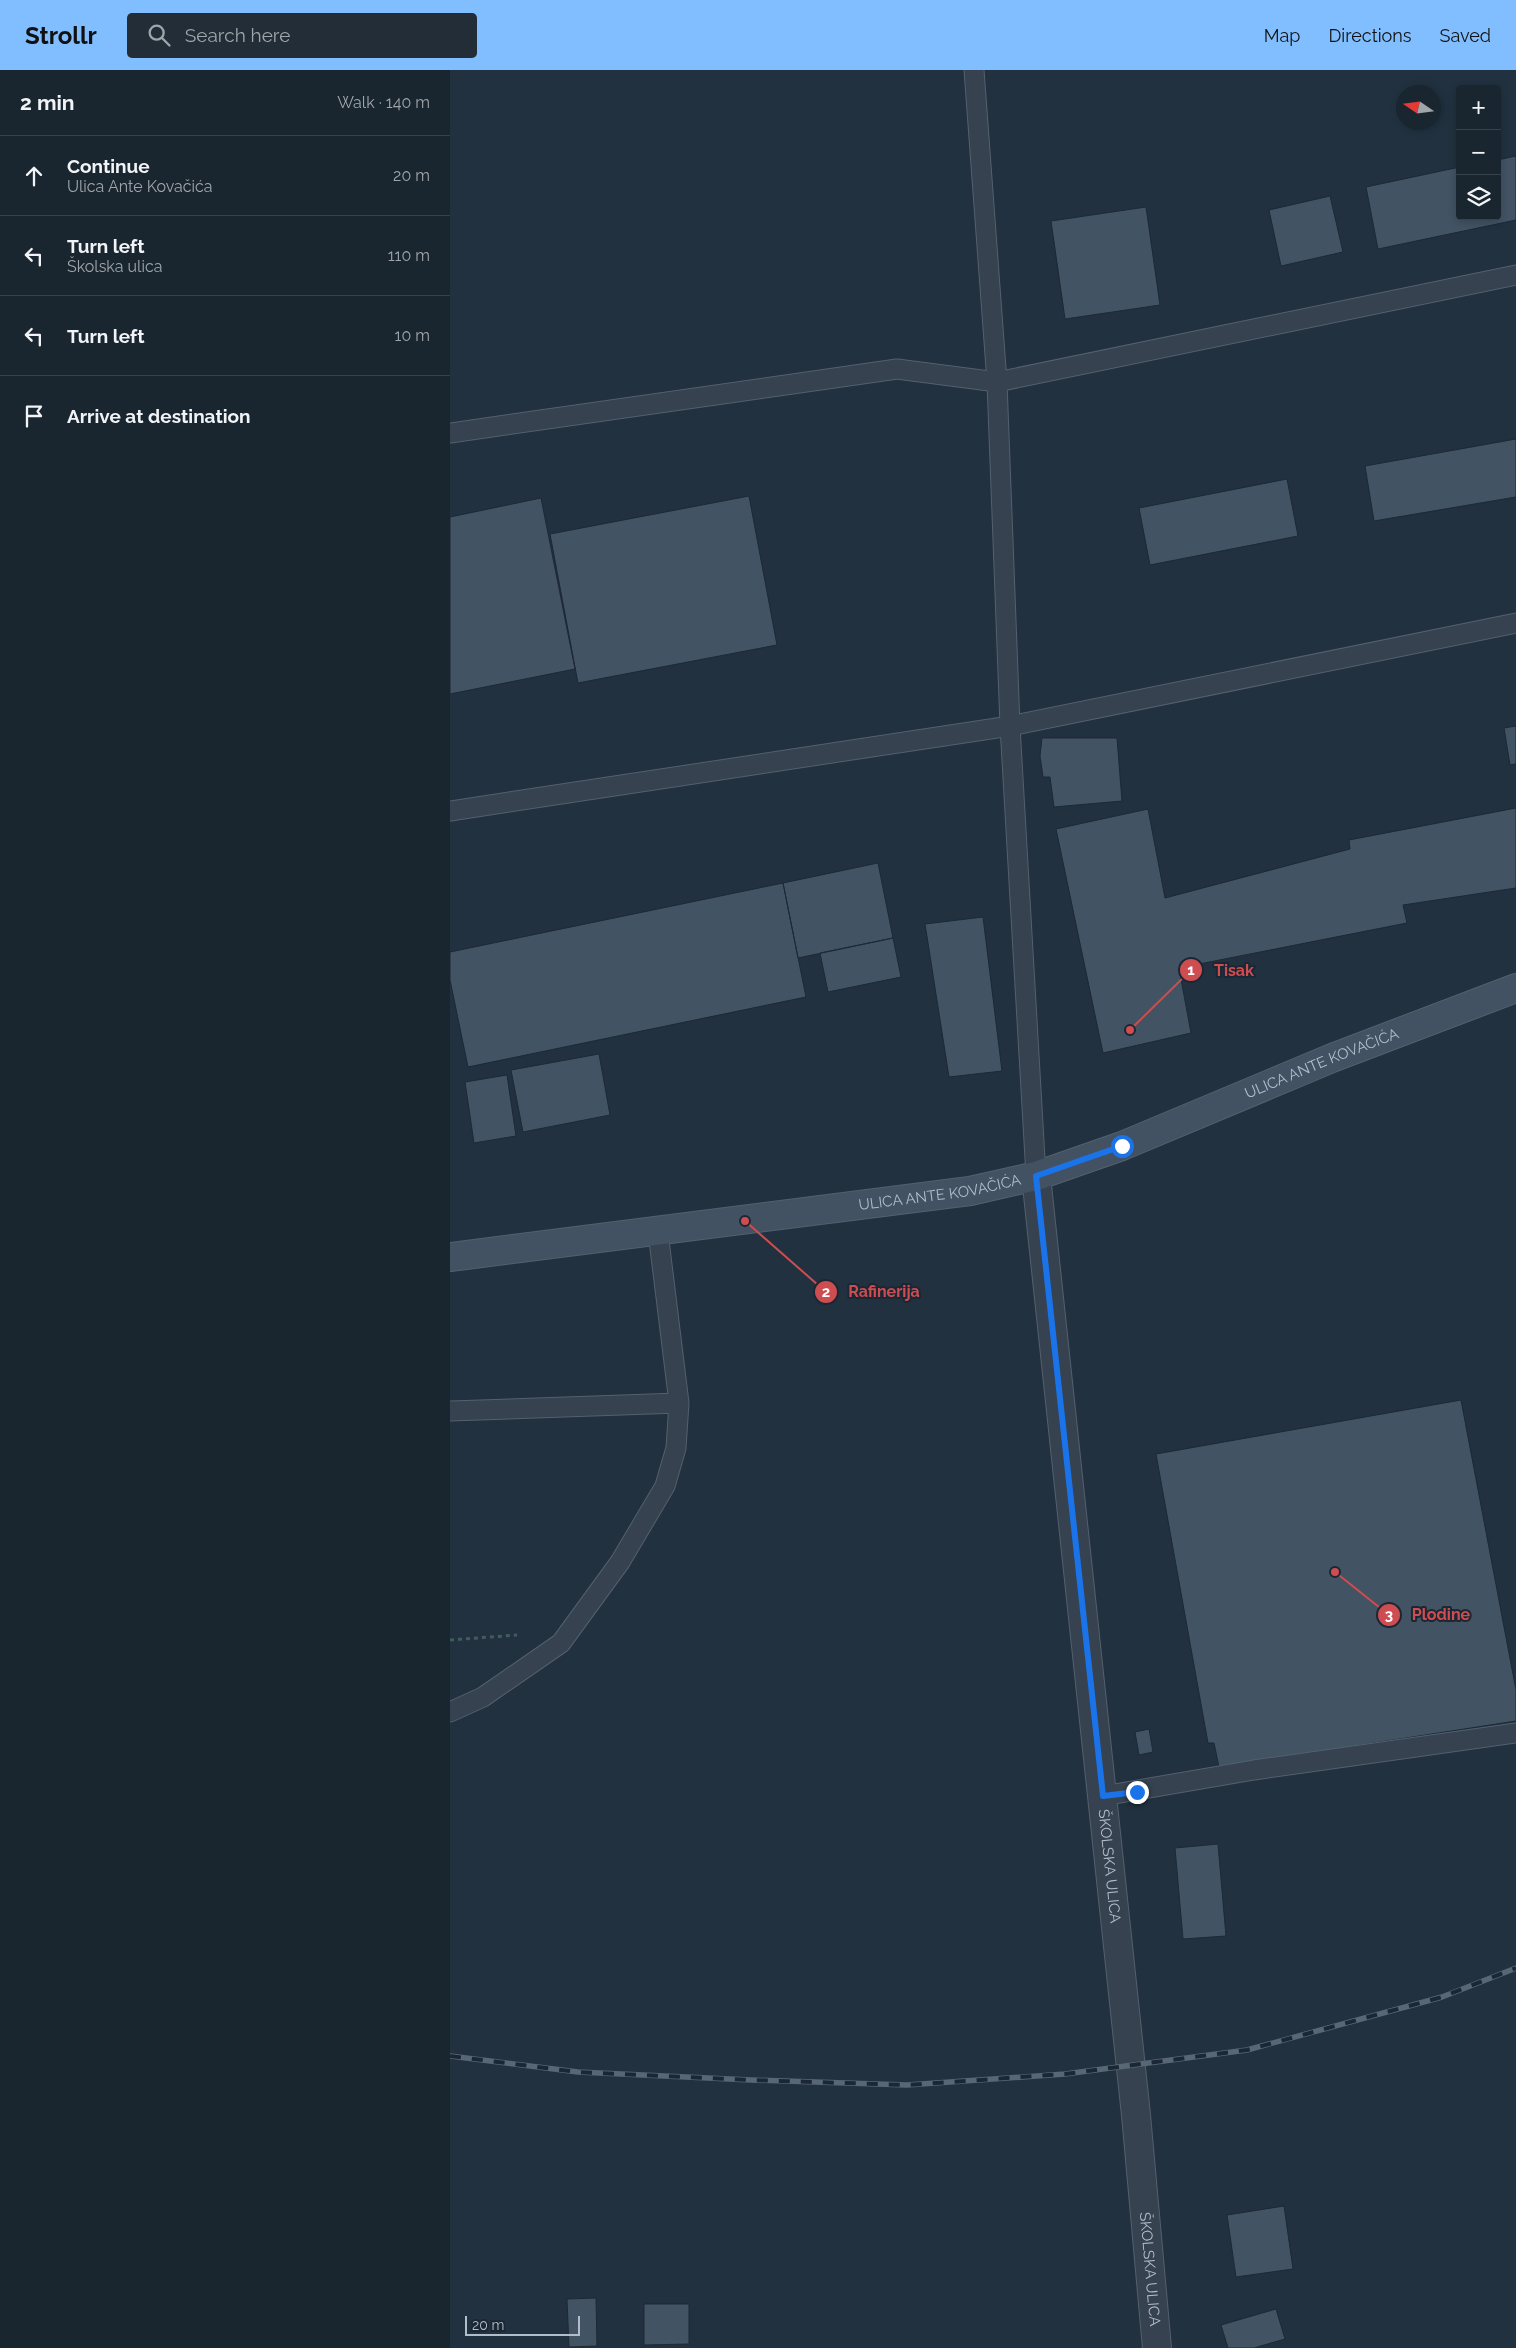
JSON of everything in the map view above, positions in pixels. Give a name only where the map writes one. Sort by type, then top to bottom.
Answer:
[{"type":"main road","name":"ULICA ANTE KOVAČIĆA","points":[[450,1257],[970,1192],[1036,1176],[1122,1146],[1332,1058],[1516,988]]},
{"type":"street","name":"ŠKOLSKA ULICA","points":[[1036,1176],[1136,2115],[1156,2348]]},
{"type":"lane","points":[[974,70],[997,382],[1010,726],[1036,1176]]},
{"type":"lane","points":[[450,433],[897,369],[997,382],[1516,275]]},
{"type":"lane","points":[[450,811],[1010,726],[1516,624]]},
{"type":"lane","points":[[450,1712],[483,1696],[561,1644],[620,1562],[665,1486],[676,1448],[679,1404],[658,1232]]},
{"type":"lane","points":[[450,1411],[679,1404]]},
{"type":"lane","points":[[1103,1796],[1254,1770],[1516,1732]]},
{"type":"path","points":[[450,1640],[523,1635]]},
{"type":"building","points":[[1516,156],[1516,220],[1378,249],[1366,187],[1456,168],[1456,220],[1501,220],[1501,159]]},
{"type":"building","points":[[1330,196],[1343,252],[1281,266],[1269,210]]},
{"type":"building","points":[[1146,207],[1160,305],[1065,319],[1051,221]]},
{"type":"building","points":[[1516,439],[1516,497],[1374,521],[1365,466]]},
{"type":"building","points":[[1287,479],[1298,536],[1150,565],[1139,508]]},
{"type":"building","points":[[749,496],[777,645],[578,683],[550,534]]},
{"type":"building","points":[[541,498],[575,669],[450,694],[450,517]]},
{"type":"building","points":[[1516,726],[1516,764],[1510,765],[1504,728]]},
{"type":"building","points":[[1042,738],[1117,738],[1122,801],[1054,807],[1050,777],[1043,777],[1040,756]]},
{"type":"building","points":[[1516,808],[1516,888],[1403,905],[1407,923],[1179,968],[1191,1033],[1103,1053],[1056,829],[1148,809],[1165,898],[1350,849],[1349,840]]},
{"type":"building","points":[[878,863],[893,938],[798,958],[783,883]]},
{"type":"building","points":[[783,883],[806,997],[468,1067],[450,980],[450,952]]},
{"type":"building","points":[[983,917],[1002,1071],[949,1077],[925,924]]},
{"type":"building","points":[[893,938],[901,977],[828,992],[820,953]]},
{"type":"building","points":[[599,1054],[610,1115],[523,1132],[511,1070]]},
{"type":"building","points":[[507,1075],[516,1136],[474,1143],[465,1082]]},
{"type":"building","points":[[1461,1400],[1516,1690],[1516,1721],[1219,1767],[1214,1743],[1208,1743],[1156,1454]]},
{"type":"building","points":[[1149,1729],[1153,1752],[1139,1755],[1135,1732]]},
{"type":"building","points":[[1218,1844],[1226,1936],[1183,1939],[1175,1848]]},
{"type":"building","points":[[1284,2206],[1293,2269],[1236,2277],[1227,2215]]},
{"type":"building","points":[[596,2298],[597,2346],[569,2347],[567,2299]]},
{"type":"building","points":[[644,2304],[689,2304],[689,2344],[644,2345]]},
{"type":"building","points":[[1276,2309],[1285,2339],[1254,2348],[1228,2348],[1221,2325]]},
{"type":"railway","points":[[450,2056],[578,2072],[907,2085],[1065,2074],[1247,2050],[1442,1997],[1516,1968]]},
{"type":"place","name":"Tisak","points":[[1130,1030]]},
{"type":"place","name":"Rafinerija","points":[[745,1221]]},
{"type":"place","name":"Plodine","points":[[1335,1572]]},
{"type":"route","points":[[1122,1146],[1036,1176],[1103,1796],[1137,1792]]}]
